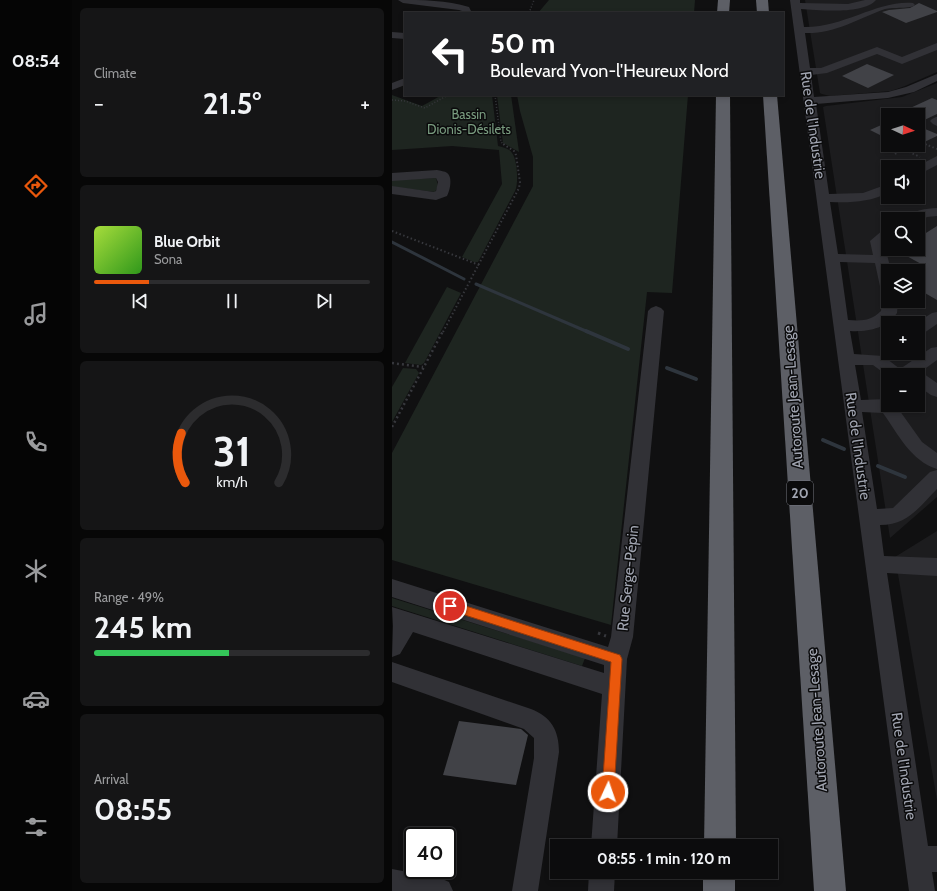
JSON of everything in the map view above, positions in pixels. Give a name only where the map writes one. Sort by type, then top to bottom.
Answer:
[{"type":"highway","points":[[723,12],[724,0]]},
{"type":"highway","points":[[762,0],[763,12]]},
{"type":"highway","points":[[720,839],[723,96]]},
{"type":"highway","name":"Autoroute Jean-Lesage","points":[[770,96],[830,891]]},
{"type":"highway","points":[[719,879],[719,891]]},
{"type":"street","points":[[403,0],[460,7],[466,9],[467,12]]},
{"type":"street","points":[[795,3],[856,6],[866,4],[871,0]]},
{"type":"street","points":[[799,30],[823,30],[855,18],[875,8],[903,2],[910,4]]},
{"type":"street","name":"Rue de l'Industrie","points":[[795,3],[875,564],[927,859],[922,891]]},
{"type":"street","points":[[392,35],[404,36]]},
{"type":"street","points":[[805,72],[823,71],[877,50],[902,61],[937,46]]},
{"type":"street","points":[[810,101],[888,95],[910,90],[937,77]]},
{"type":"street","points":[[392,87],[404,81]]},
{"type":"street","points":[[925,167],[937,160]]},
{"type":"street","points":[[392,177],[437,174],[443,176],[444,182],[442,193],[436,196],[392,190]]},
{"type":"street","points":[[823,198],[864,198],[874,196],[881,192]]},
{"type":"street","points":[[925,213],[937,212]]},
{"type":"street","points":[[881,239],[878,241],[882,264]]},
{"type":"street","points":[[831,258],[881,259]]},
{"type":"street","points":[[841,325],[866,326],[874,324],[889,313],[889,308]]},
{"type":"street","name":"Rue Serge-Pépin","points":[[604,839],[616,659],[622,637],[656,311]]},
{"type":"street","points":[[925,325],[935,320]]},
{"type":"street","points":[[916,368],[937,352]]},
{"type":"street","points":[[846,359],[881,355]]},
{"type":"street","points":[[889,360],[899,368]]},
{"type":"street","points":[[925,385],[937,391]]},
{"type":"street","points":[[852,406],[881,406]]},
{"type":"street","points":[[893,412],[916,447],[937,462]]},
{"type":"street","points":[[868,517],[888,517],[899,514],[937,477]]},
{"type":"street","points":[[875,564],[937,567]]},
{"type":"street","points":[[392,588],[616,659]]},
{"type":"street","points":[[392,647],[400,618],[614,687]]},
{"type":"street","points":[[392,672],[537,722],[544,731],[547,746],[546,758],[525,891]]},
{"type":"street","points":[[601,891],[602,879]]},
{"type":"street","points":[[392,882],[440,891]]},
{"type":"path","points":[[529,12],[534,0]]},
{"type":"path","points":[[392,100],[405,101],[425,108],[446,96]]},
{"type":"path","points":[[392,427],[519,188],[520,182],[516,153],[500,142],[495,96]]},
{"type":"path","points":[[925,143],[937,149]]},
{"type":"path","points":[[895,154],[899,152]]},
{"type":"path","points":[[910,152],[921,158]]},
{"type":"path","points":[[392,231],[479,265]]},
{"type":"path","points":[[392,363],[423,367]]},
{"type":"shaded area","points":[[805,0],[937,0],[937,72],[891,91],[830,96],[820,93]]},
{"type":"shaded area","points":[[937,83],[937,497],[890,538],[823,107],[902,97]]},
{"type":"shaded area","points":[[937,531],[937,800],[895,557]]},
{"type":"green space","points":[[549,0],[695,0],[694,12],[539,12]]},
{"type":"green space","name":"Bassin Dionis-Désilets","points":[[392,95],[422,106],[440,96],[492,96],[498,146],[508,149],[514,156],[517,183],[515,191],[478,262],[462,257],[502,184],[499,150],[452,146],[392,150]]},
{"type":"green space","points":[[497,96],[511,96],[519,152],[503,143]]},
{"type":"green space","points":[[517,96],[688,96],[672,293],[647,292],[611,625],[392,560],[392,453],[533,186],[533,157]]},
{"type":"green space","points":[[436,178],[438,186],[435,192],[392,187],[392,180]]},
{"type":"green space","points":[[447,287],[461,293],[424,363],[421,365],[405,363]]},
{"type":"green space","points":[[403,368],[416,369],[419,373],[392,422],[392,387]]},
{"type":"green space","points":[[392,598],[585,658],[582,666],[392,606]]},
{"type":"building","points":[[919,3],[937,12],[906,23],[882,12],[910,8]]},
{"type":"building","points":[[867,64],[894,75],[868,88],[842,76]]},
{"type":"building","points":[[932,98],[937,100],[937,114],[925,120],[925,108],[910,108]]},
{"type":"building","points":[[881,125],[881,136],[870,130]]},
{"type":"building","points":[[925,129],[937,134],[937,136],[925,142]]},
{"type":"building","points":[[937,226],[937,300],[925,293],[925,264],[921,264],[907,256],[925,256],[925,234]]},
{"type":"building","points":[[459,721],[521,729],[528,735],[516,785],[443,775]]},
{"type":"waterway","points":[[392,242],[464,279]]},
{"type":"waterway","points":[[476,284],[588,332]]},
{"type":"waterway","points":[[586,331],[628,349]]},
{"type":"waterway","points":[[667,368],[696,379]]},
{"type":"waterway","points":[[823,440],[844,449]]},
{"type":"waterway","points":[[878,466],[905,477]]},
{"type":"route","points":[[450,606],[573,644],[616,659],[608,792]]}]
